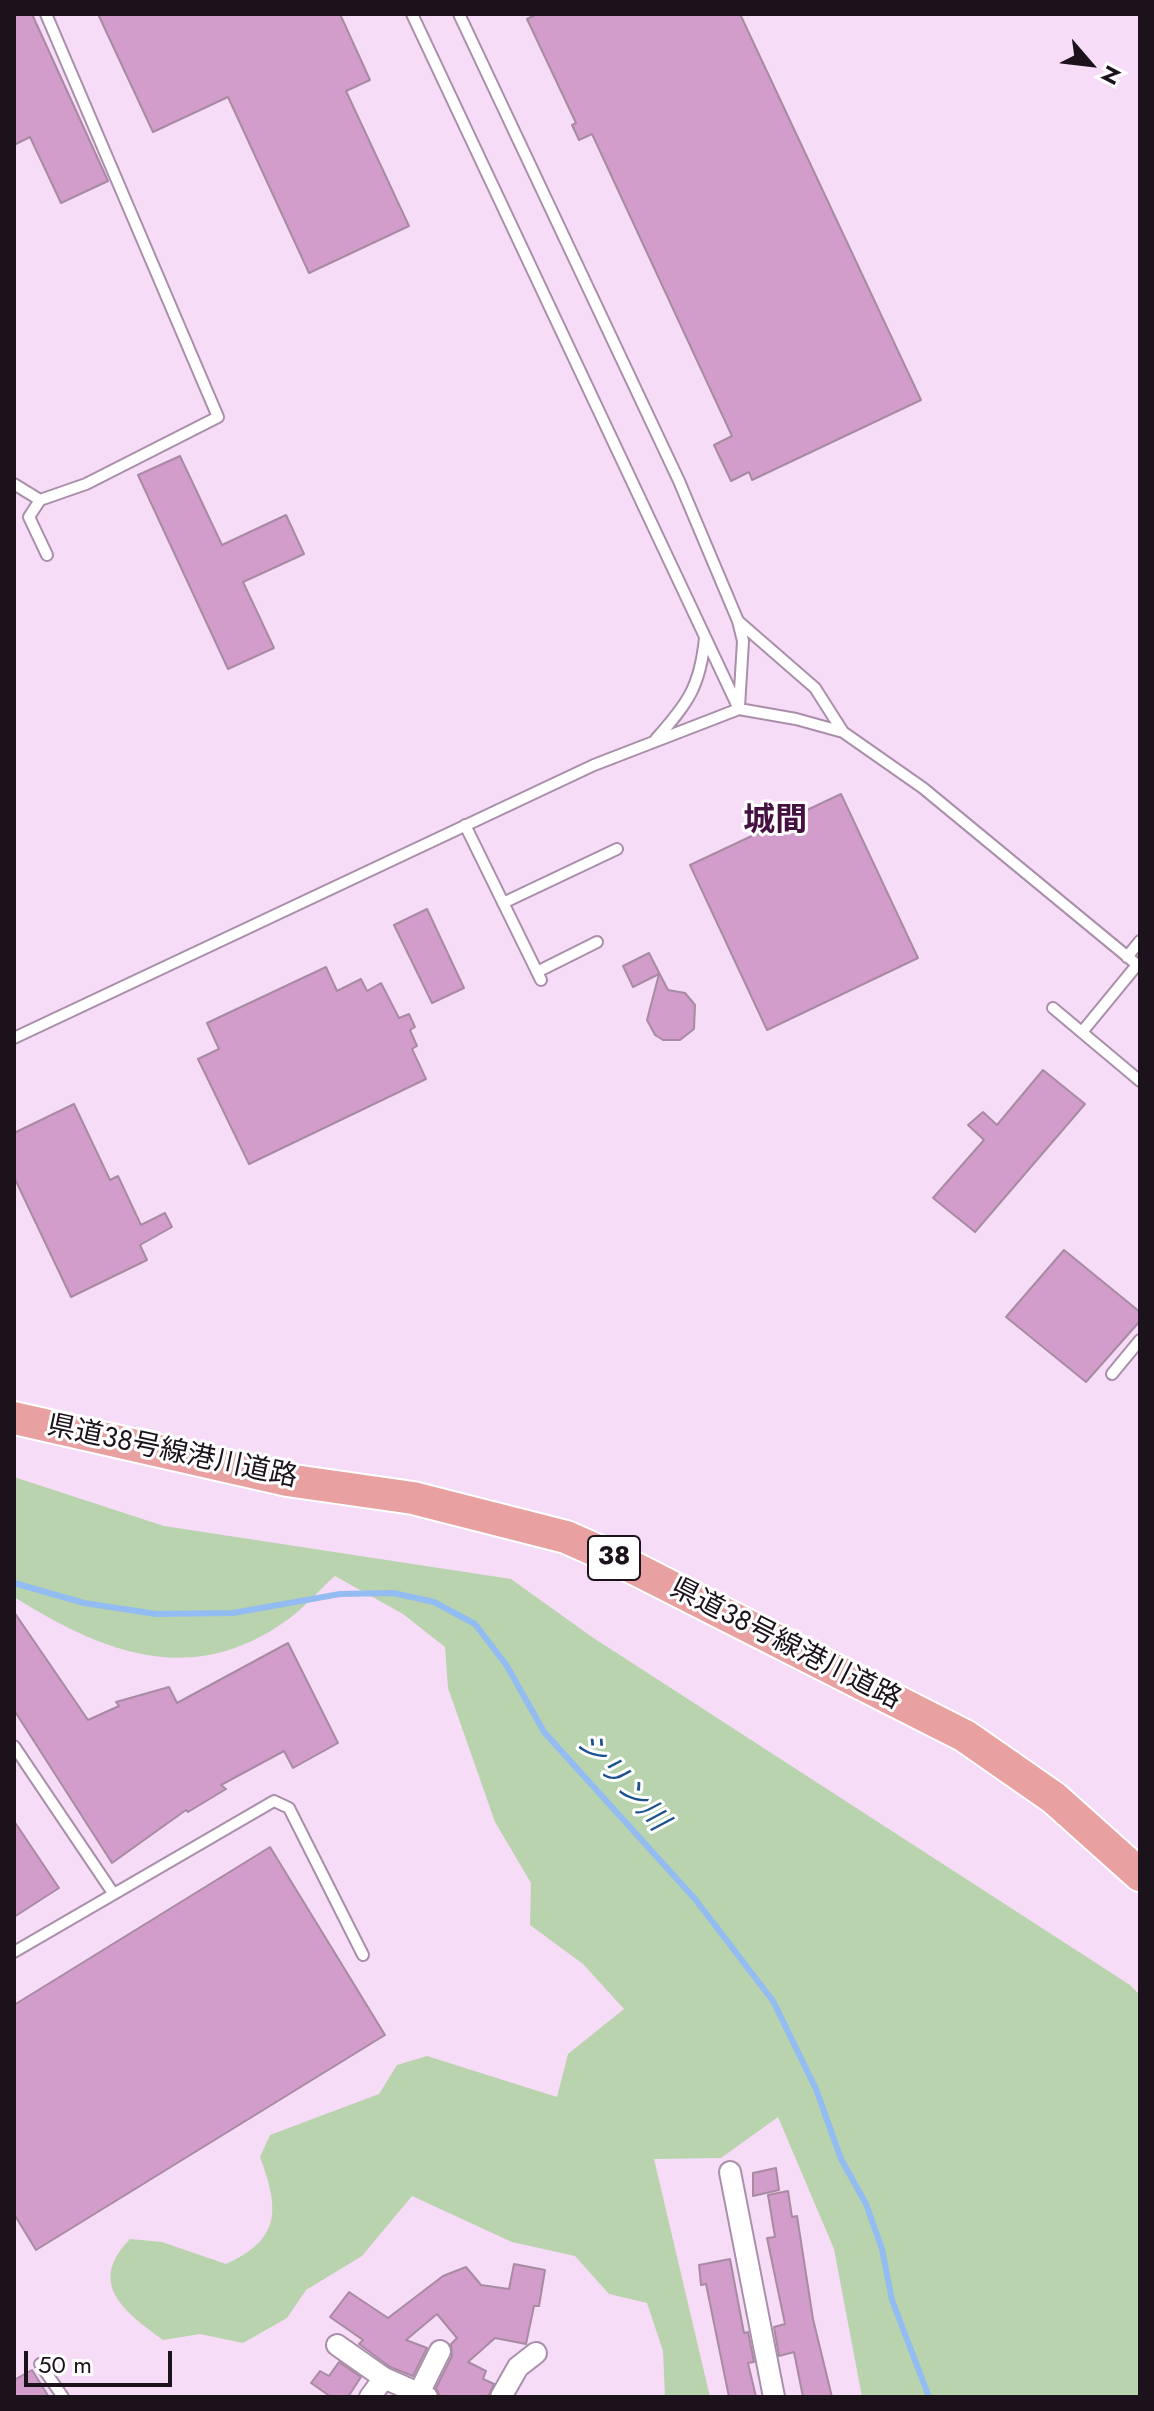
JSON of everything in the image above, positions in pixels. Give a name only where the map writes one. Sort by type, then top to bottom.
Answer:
[{"type":"main road","name":"県道38号線港川道路","points":[[14,1418],[287,1480],[413,1498],[566,1537],[618,1560],[965,1736],[1054,1798],[1140,1875]]},
{"type":"street","points":[[730,2172],[774,2397]]},
{"type":"street","points":[[337,2345],[384,2378],[423,2395],[440,2351]]},
{"type":"street","points":[[501,2397],[518,2367],[536,2353]]},
{"type":"street","points":[[370,2397],[384,2378]]},
{"type":"lane","points":[[46,14],[218,417],[86,484],[40,500],[29,517],[47,555]]},
{"type":"lane","points":[[412,14],[739,709]]},
{"type":"lane","points":[[459,14],[679,481],[738,621],[743,641],[739,709]]},
{"type":"lane","points":[[14,484],[40,500]]},
{"type":"lane","points":[[738,621],[815,688],[843,732]]},
{"type":"lane","points":[[652,742],[690,700],[699,681],[705,636]]},
{"type":"lane","points":[[14,1038],[594,765],[739,709],[843,732],[923,788],[1139,966],[1082,1032]]},
{"type":"lane","points":[[465,825],[539,976],[597,942]]},
{"type":"lane","points":[[503,903],[617,849]]},
{"type":"lane","points":[[1127,957],[1140,941]]},
{"type":"lane","points":[[1053,1008],[1140,1081]]},
{"type":"lane","points":[[1112,1374],[1140,1340]]},
{"type":"lane","points":[[14,1746],[113,1893]]},
{"type":"lane","points":[[14,1952],[274,1801],[289,1808],[363,1955]]},
{"type":"lane","points":[[40,2364],[63,2397]]},
{"type":"green space","points":[[14,1477],[164,1526],[511,1579],[592,1637],[1130,1985],[1140,1995],[1140,2397],[862,2397],[834,2249],[778,2117],[721,2158],[654,2159],[710,2397],[665,2397],[663,2351],[647,2303],[609,2294],[575,2256],[512,2242],[412,2196],[362,2256],[306,2290],[287,2318],[243,2343],[200,2334],[163,2340],[136,2319],[124,2308],[111,2283],[111,2270],[117,2255],[130,2239],[162,2242],[226,2264],[258,2244],[271,2220],[271,2192],[260,2157],[270,2135],[379,2094],[397,2065],[427,2056],[557,2097],[568,2054],[624,2009],[583,1964],[530,1925],[531,1883],[495,1822],[448,1688],[445,1647],[403,1614],[335,1576],[290,1618],[254,1640],[219,1653],[184,1658],[150,1656],[82,1634],[14,1597]]},
{"type":"building","points":[[14,14],[32,14],[108,181],[61,203],[30,137],[14,145]]},
{"type":"building","points":[[98,14],[340,14],[370,80],[346,91],[409,226],[309,273],[228,97],[153,132]]},
{"type":"building","points":[[537,14],[740,14],[921,400],[752,480],[749,472],[731,481],[714,445],[732,436],[592,134],[579,140],[572,125],[576,123],[527,19]]},
{"type":"building","points":[[180,456],[222,545],[286,515],[304,554],[243,582],[274,648],[228,669],[138,475]]},
{"type":"building","points":[[841,794],[918,958],[767,1030],[690,865]]},
{"type":"building","points":[[427,909],[464,988],[432,1003],[394,925]]},
{"type":"building","points":[[649,953],[668,990],[685,993],[695,1005],[694,1029],[680,1040],[663,1040],[655,1035],[647,1020],[659,974],[633,987],[623,966]]},
{"type":"building","points":[[326,967],[337,991],[361,979],[367,991],[381,983],[399,1018],[409,1014],[415,1027],[410,1030],[417,1046],[412,1049],[426,1079],[249,1164],[198,1059],[219,1049],[207,1023]]},
{"type":"building","points":[[1043,1070],[1085,1104],[975,1232],[933,1198],[984,1140],[968,1125],[983,1112],[997,1125]]},
{"type":"building","points":[[74,1104],[110,1180],[118,1176],[141,1225],[165,1213],[172,1227],[140,1245],[147,1260],[71,1297],[14,1177],[14,1133]]},
{"type":"building","points":[[1064,1250],[1140,1312],[1140,1321],[1086,1382],[1006,1317]]},
{"type":"building","points":[[14,1612],[88,1720],[119,1706],[116,1702],[169,1687],[177,1703],[288,1643],[338,1743],[293,1768],[284,1751],[221,1785],[226,1789],[188,1812],[186,1810],[112,1863],[14,1710]]},
{"type":"building","points":[[14,1821],[59,1888],[14,1917]]},
{"type":"building","points":[[270,1847],[385,2035],[36,2250],[14,2214],[14,2005]]},
{"type":"building","points":[[776,2168],[779,2190],[753,2196],[753,2173]]},
{"type":"building","points":[[788,2191],[792,2217],[797,2216],[813,2319],[832,2397],[803,2397],[794,2352],[779,2356],[774,2327],[785,2324],[767,2238],[775,2237],[768,2195]]},
{"type":"building","points":[[730,2259],[744,2333],[748,2332],[754,2362],[748,2363],[756,2397],[729,2397],[706,2284],[701,2285],[699,2265]]},
{"type":"building","points":[[514,2264],[545,2270],[539,2306],[534,2306],[526,2344],[495,2338],[468,2362],[486,2371],[483,2379],[494,2384],[488,2397],[440,2397],[436,2388],[452,2356],[451,2344],[457,2338],[437,2314],[406,2340],[427,2348],[413,2376],[390,2367],[359,2344],[363,2340],[330,2317],[349,2292],[388,2318],[443,2276],[466,2267],[481,2285],[509,2289]]},
{"type":"building","points":[[339,2362],[361,2377],[348,2397],[331,2397],[311,2383],[320,2371],[329,2376]]},
{"type":"building","points":[[32,2370],[49,2397],[14,2397],[14,2380]]},
{"type":"waterway","name":"シリン川","points":[[14,1583],[84,1603],[156,1614],[233,1613],[340,1594],[393,1593],[434,1602],[475,1624],[507,1666],[544,1732],[695,1899],[773,2001],[816,2089],[841,2159],[866,2204],[882,2249],[892,2300],[929,2397]]},
{"type":"district","name":"城間","points":[[775,822]]}]
